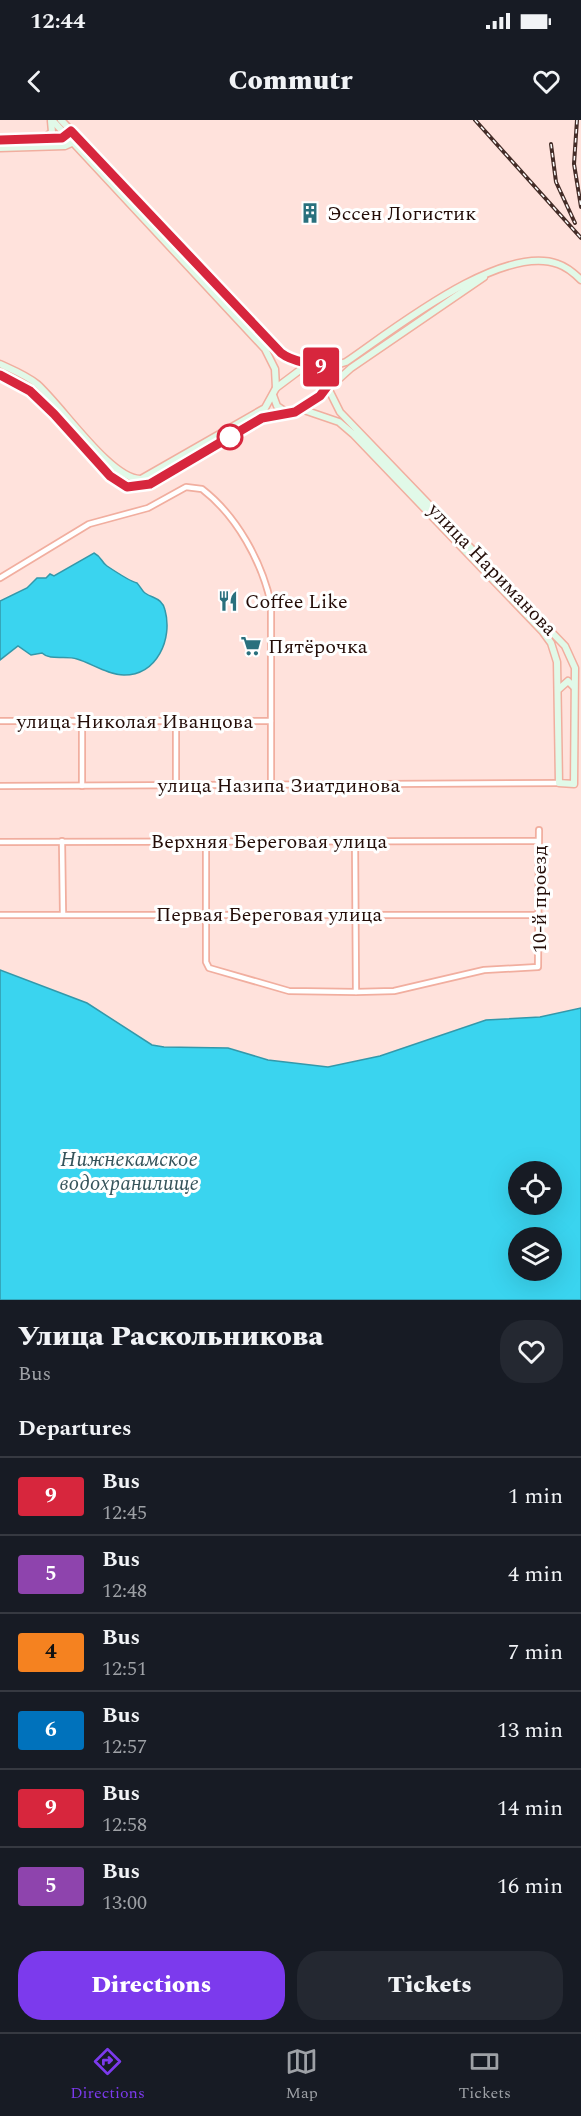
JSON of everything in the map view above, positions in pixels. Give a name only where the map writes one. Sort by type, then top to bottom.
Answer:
[{"type":"main road","points":[[52,120],[76,140],[281,353],[298,363],[333,366],[346,362],[449,293],[489,273],[524,262],[559,264],[581,280]]},
{"type":"main road","points":[[43,139],[52,132],[52,120]]},
{"type":"main road","points":[[61,120],[69,133]]},
{"type":"main road","points":[[0,140],[43,139],[69,133]]},
{"type":"main road","points":[[0,147],[54,147],[76,140]]},
{"type":"main road","points":[[76,140],[265,349],[275,369],[277,406],[288,412]]},
{"type":"main road","points":[[0,375],[30,391],[110,476],[127,487],[150,484],[262,418],[301,409],[351,368],[456,299],[489,273]]},
{"type":"main road","points":[[0,364],[35,383],[114,469],[132,479],[147,477],[257,413],[268,405],[275,391],[314,365]]},
{"type":"main road","name":"улица Нариманова","points":[[301,409],[331,419],[353,434],[540,627],[554,653],[559,689],[559,783],[574,784],[574,668],[566,646],[340,412],[328,388],[327,374],[314,365]]},
{"type":"main road","points":[[559,689],[568,681],[575,690]]},
{"type":"street","points":[[0,578],[83,527],[148,508],[186,487],[194,486],[202,489],[214,500],[247,542],[268,594],[271,785]]},
{"type":"street","name":"улица Николая Иванцова","points":[[0,721],[271,721]]},
{"type":"street","points":[[82,721],[82,786]]},
{"type":"street","points":[[176,721],[176,786]]},
{"type":"street","name":"улица Назипа Зиатдинова","points":[[0,786],[559,783]]},
{"type":"street","name":"10-й проезд","points":[[356,992],[394,992],[490,969],[538,967],[538,830]]},
{"type":"street","points":[[62,841],[63,914]]},
{"type":"street","points":[[206,842],[206,962],[213,970],[283,990],[356,992],[355,841]]},
{"type":"street","name":"Верхняя Береговая улица","points":[[0,842],[538,841]]},
{"type":"street","name":"Первая Береговая улица","points":[[0,915],[539,915]]},
{"type":"water","points":[[94,553],[107,566],[137,583],[144,592],[160,601],[164,606],[167,632],[160,653],[154,662],[136,673],[124,675],[106,671],[73,658],[49,657],[42,653],[31,655],[18,646],[0,660],[0,601],[27,588],[37,578],[46,578],[50,574],[54,576]]},
{"type":"water","name":"Нижнекамское водохранилище","points":[[0,970],[87,1003],[152,1045],[228,1048],[268,1060],[328,1067],[380,1056],[486,1020],[540,1017],[581,1008],[581,1300],[0,1300]]},
{"type":"railway","points":[[475,120],[581,238]]},
{"type":"railway","points":[[577,120],[574,164],[581,207]]},
{"type":"railway","points":[[551,144],[556,182],[575,223]]},
{"type":"bus line","name":"9","points":[[0,140],[62,138],[71,131],[281,353],[298,363],[318,365],[327,374],[329,384],[320,396],[301,409],[262,418],[150,484],[127,487],[116,482],[30,391],[0,375]]},
{"type":"place","name":"Эссен Логистик","points":[[310,213]]},
{"type":"place","name":"Coffee Like","points":[[228,601]]},
{"type":"place","name":"Пятёрочка","points":[[251,646]]}]
